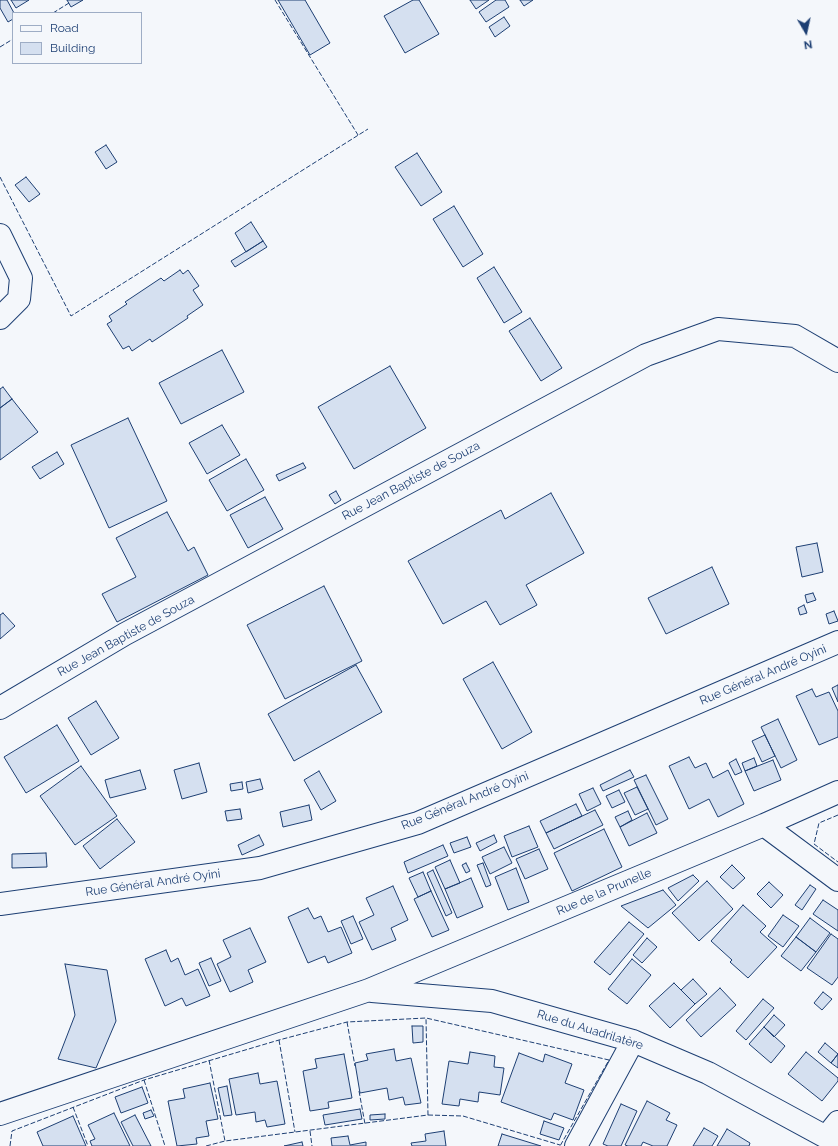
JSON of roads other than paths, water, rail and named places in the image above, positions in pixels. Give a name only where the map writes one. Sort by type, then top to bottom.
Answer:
[{"type":"street","points":[[0,236],[21,278],[19,299],[0,318]]},
{"type":"street","name":"Rue Jean Baptiste de Souza","points":[[0,708],[125,634],[646,356],[718,329],[795,336],[838,361]]},
{"type":"street","name":"Rue Général André Oyini","points":[[0,904],[260,868],[418,823],[838,642]]},
{"type":"street","name":"Rue de la Prunelle","points":[[0,1114],[368,990],[764,825],[838,792]]},
{"type":"street","points":[[764,825],[838,880]]},
{"type":"street","name":"Rue du Auadrilatère","points":[[368,990],[492,1001],[633,1041],[708,1073],[833,1135]]},
{"type":"street","points":[[576,1146],[633,1041]]}]
